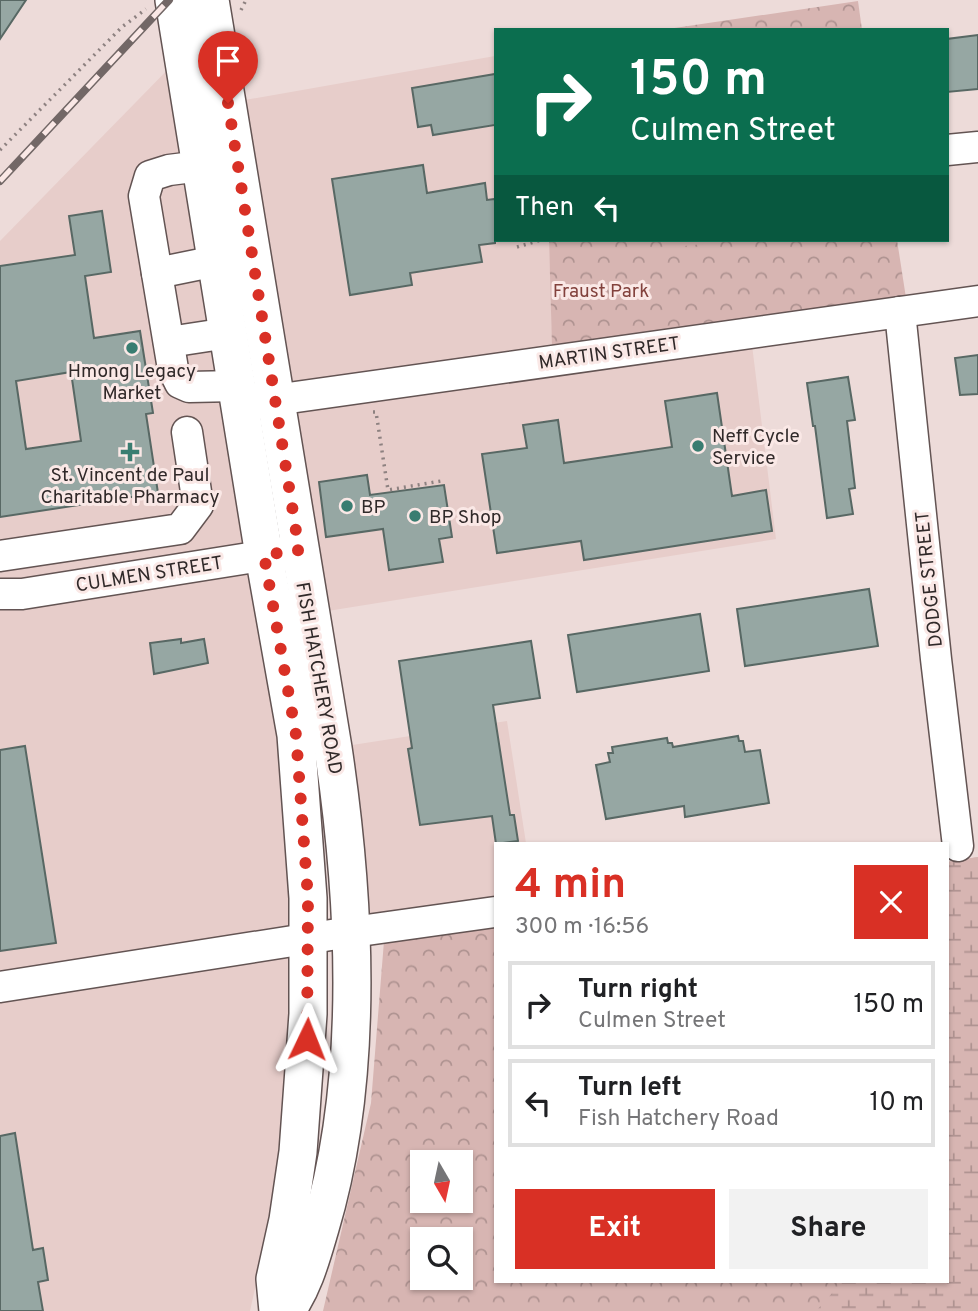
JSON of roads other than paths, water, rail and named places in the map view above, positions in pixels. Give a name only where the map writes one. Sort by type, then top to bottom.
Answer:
[{"type":"main road","name":"FISH HATCHERY ROAD","points":[[210,0],[276,400],[281,552]]},
{"type":"main road","name":"FISH HATCHERY ROAD","points":[[160,4],[201,166],[238,396],[281,552],[343,816],[331,935],[306,1065],[296,1163],[275,1279],[278,1311]]},
{"type":"main road","name":"FISH HATCHERY ROAD","points":[[286,1311],[302,1287],[323,1217],[342,1122],[351,1022],[331,935]]},
{"type":"street","points":[[949,150],[978,147]]},
{"type":"street","points":[[201,166],[169,170],[150,176],[144,197],[169,342],[228,334]]},
{"type":"street","points":[[157,273],[216,261]]},
{"type":"street","name":"MARTIN STREET","points":[[169,342],[173,369],[180,383],[238,396],[276,400],[978,301]]},
{"type":"street","name":"DODGE STREET","points":[[900,312],[936,659],[961,845]]},
{"type":"street","points":[[185,567],[180,529],[198,505],[187,432]]},
{"type":"street","points":[[0,556],[180,529]]},
{"type":"street","name":"CULMEN STREET","points":[[0,594],[22,594],[281,552]]},
{"type":"street","points":[[0,987],[494,912]]},
{"type":"railway","points":[[0,181],[169,0]]},
{"type":"place","name":"Hmong Legacy Market","points":[[132,348]]},
{"type":"place","name":"Neff Cycle Service","points":[[698,446]]},
{"type":"place","name":"St. Vincent de Paul Charitable Pharmacy","points":[[130,452]]},
{"type":"place","name":"BP","points":[[347,506]]},
{"type":"place","name":"BP Shop","points":[[415,516]]},
{"type":"park label","name":"Fraust Park","points":[[601,290]]}]
